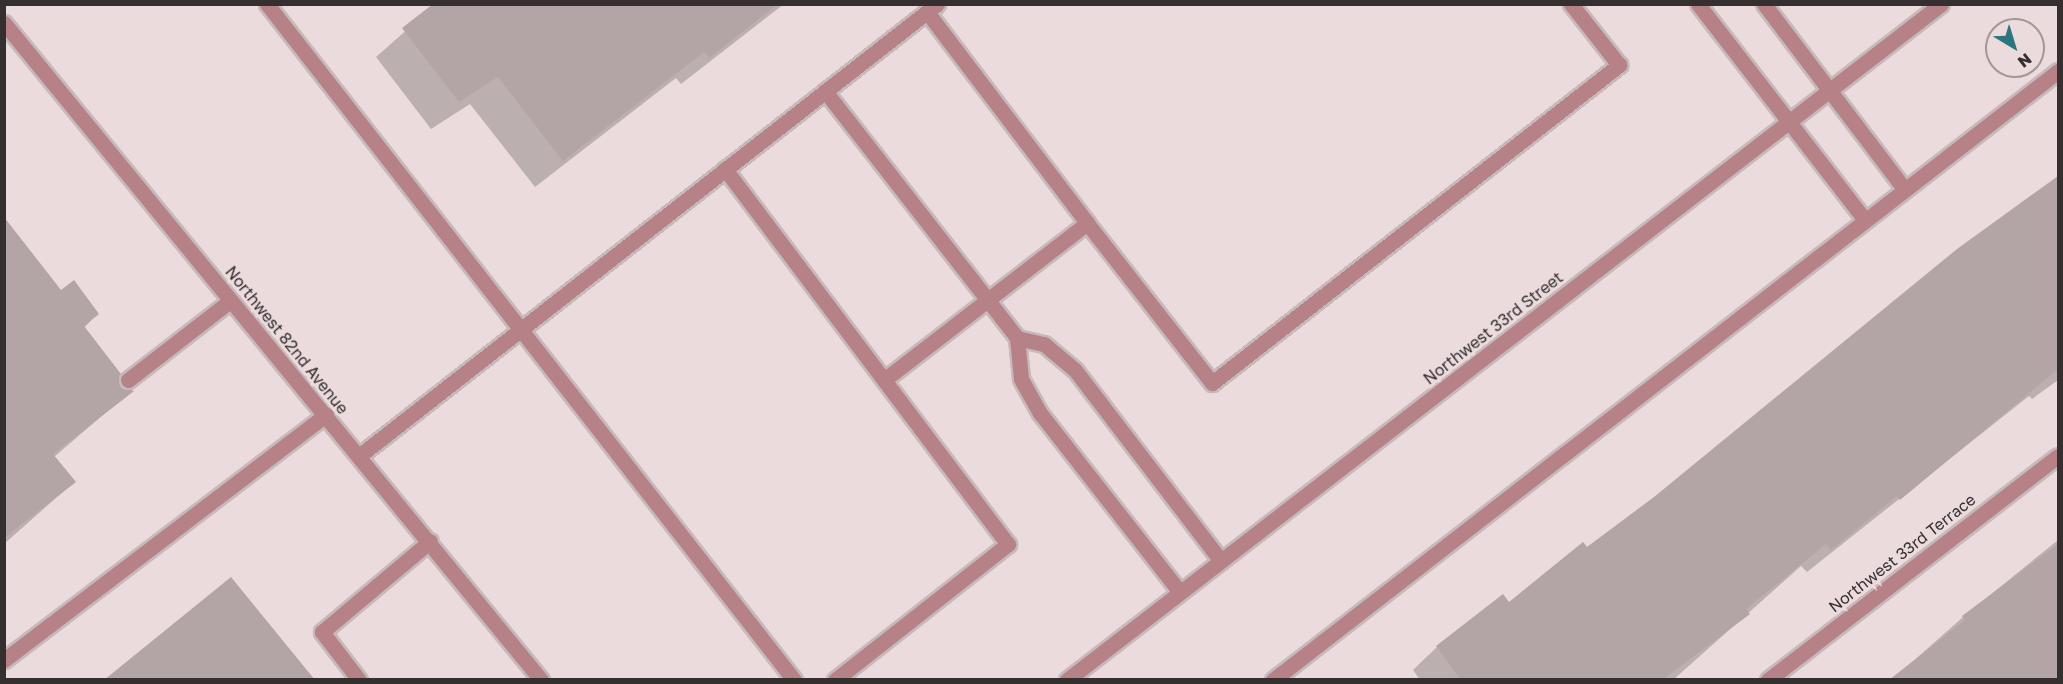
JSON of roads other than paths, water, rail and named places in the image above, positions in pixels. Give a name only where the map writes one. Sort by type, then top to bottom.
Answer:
[{"type":"street","points":[[267,4],[794,680]]},
{"type":"street","points":[[359,456],[932,8],[1087,223],[1212,383],[1619,65],[1571,4]]},
{"type":"street","points":[[1698,4],[1865,220]]},
{"type":"street","points":[[1764,4],[1905,190]]},
{"type":"street","name":"Northwest 33rd Street","points":[[1067,680],[1941,4]]},
{"type":"street","name":"Northwest 82nd Avenue","points":[[4,23],[541,680]]},
{"type":"street","points":[[1273,680],[2058,71]]},
{"type":"street","points":[[825,92],[1017,338],[1021,379],[1041,414],[1180,592]]},
{"type":"street","points":[[725,169],[1008,544],[835,680]]},
{"type":"street","points":[[884,380],[1087,223]]},
{"type":"street","points":[[128,380],[231,300]]},
{"type":"street","points":[[1017,338],[1044,345],[1075,370],[1221,561]]},
{"type":"street","points":[[4,660],[326,415]]},
{"type":"street","name":"Northwest 33rd Terrace","points":[[1768,680],[2058,456]]},
{"type":"street","points":[[359,680],[322,633],[430,542]]}]
